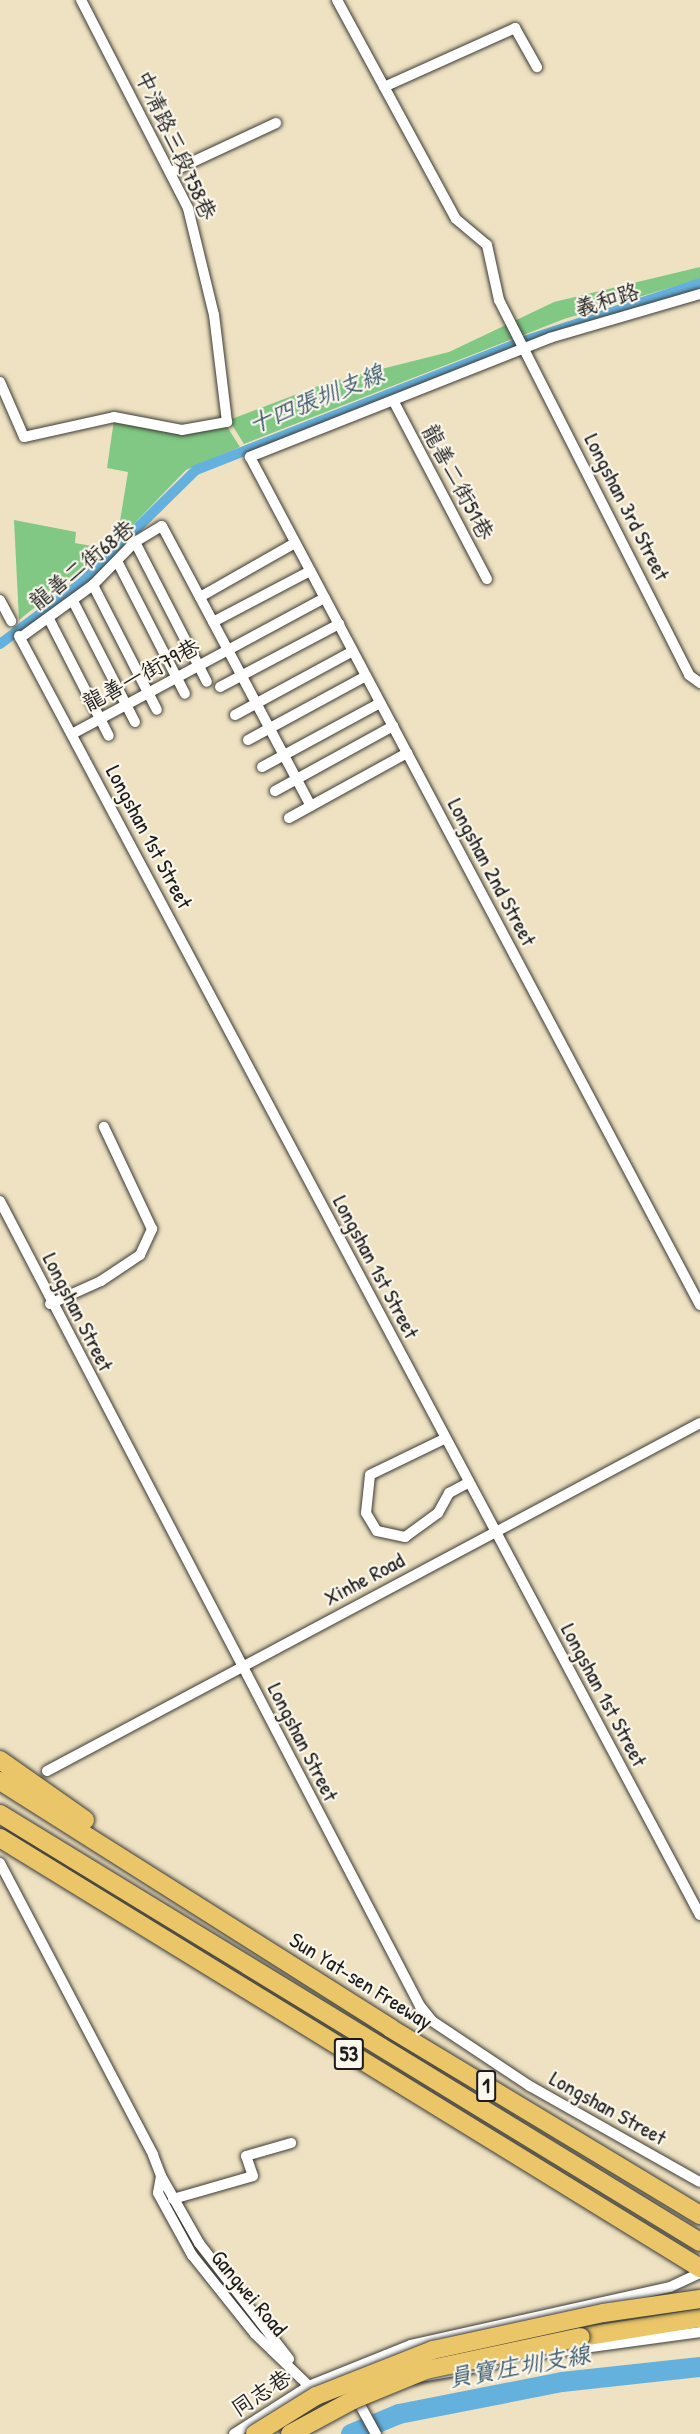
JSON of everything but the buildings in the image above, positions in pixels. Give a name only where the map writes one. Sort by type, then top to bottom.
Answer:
[{"type":"highway","points":[[0,1760],[275,1954]]},
{"type":"highway","name":"Sun Yat-sen Freeway","points":[[0,1781],[275,1954],[700,2215]]},
{"type":"highway","name":"Sun Yat-sen Freeway","points":[[0,1814],[700,2242]]},
{"type":"highway","name":"53","points":[[0,1838],[695,2275]]},
{"type":"highway","points":[[255,2434],[315,2396],[433,2350],[603,2313],[700,2299]]},
{"type":"highway","points":[[290,2434],[352,2400],[426,2370],[581,2337],[700,2318]]},
{"type":"street","name":"中清路三段758巷","points":[[0,382],[24,437],[114,417],[182,430],[227,422],[204,262],[171,172],[81,0]]},
{"type":"street","points":[[337,0],[384,87],[515,28],[537,67]]},
{"type":"street","name":"Longshan 3rd Street","points":[[384,87],[456,219],[487,245],[495,293],[525,347],[689,675],[700,683]]},
{"type":"street","points":[[171,172],[276,123]]},
{"type":"street","name":"義和路","points":[[525,347],[700,294]]},
{"type":"street","name":"龍善二街51巷","points":[[250,458],[394,402],[525,347]]},
{"type":"street","name":"龍善二街51巷","points":[[394,402],[487,579]]},
{"type":"street","name":"Longshan 2nd Street","points":[[250,458],[700,1305]]},
{"type":"street","name":"龍善二街68巷","points":[[20,637],[50,619],[93,585],[135,542],[162,526],[311,806]]},
{"type":"street","points":[[135,542],[207,682]]},
{"type":"street","points":[[200,597],[295,543]]},
{"type":"street","points":[[117,561],[185,694]]},
{"type":"street","points":[[213,622],[310,571]]},
{"type":"street","points":[[93,585],[157,710]]},
{"type":"street","points":[[228,651],[325,598]]},
{"type":"street","points":[[0,600],[11,621]]},
{"type":"street","points":[[73,601],[135,722]]},
{"type":"street","points":[[50,619],[109,736]]},
{"type":"street","points":[[220,687],[339,624]]},
{"type":"street","name":"Longshan 1st Street","points":[[20,637],[444,1439],[700,1915]]},
{"type":"street","name":"龍善一街79巷","points":[[72,734],[228,651]]},
{"type":"street","points":[[235,715],[353,651]]},
{"type":"street","points":[[248,740],[366,676]]},
{"type":"street","points":[[262,767],[380,703]]},
{"type":"street","points":[[275,791],[393,726]]},
{"type":"street","points":[[289,818],[407,753]]},
{"type":"street","points":[[50,1304],[101,1281],[140,1255],[152,1229],[104,1127]]},
{"type":"street","name":"Longshan Street","points":[[0,1201],[50,1304],[242,1666],[382,1939],[432,2021],[530,2086],[700,2182]]},
{"type":"street","name":"Xinhe Road","points":[[47,1771],[700,1424]]},
{"type":"street","points":[[444,1439],[370,1475],[366,1513],[377,1531],[405,1538],[438,1513],[449,1493],[468,1483]]},
{"type":"street","name":"Gangwei Road","points":[[0,1863],[161,2176],[158,2193],[192,2255],[255,2334],[309,2385]]},
{"type":"street","points":[[173,2199],[253,2176],[246,2157],[291,2143]]},
{"type":"street","points":[[161,2176],[199,2243],[309,2385],[473,2328],[700,2273]]},
{"type":"street","points":[[392,2355],[406,2374],[427,2380],[543,2354],[700,2332]]},
{"type":"street","points":[[342,2373],[375,2434]]},
{"type":"street","name":"同志巷","points":[[234,2434],[309,2385]]},
{"type":"green space","points":[[700,267],[700,279],[564,319],[244,444],[229,420],[326,383],[449,352],[554,302]]},
{"type":"green space","points":[[114,420],[182,433],[226,425],[240,447],[186,470],[127,531],[120,521],[128,472],[107,468]]},
{"type":"green space","points":[[14,520],[76,532],[75,543],[92,546],[82,555],[89,564],[19,620]]},
{"type":"waterway","name":"十四張圳支線","points":[[0,644],[80,584],[196,470],[524,341],[700,283]]},
{"type":"waterway","name":"員寶庄圳支線","points":[[351,2434],[399,2414],[562,2382],[700,2367]]}]
